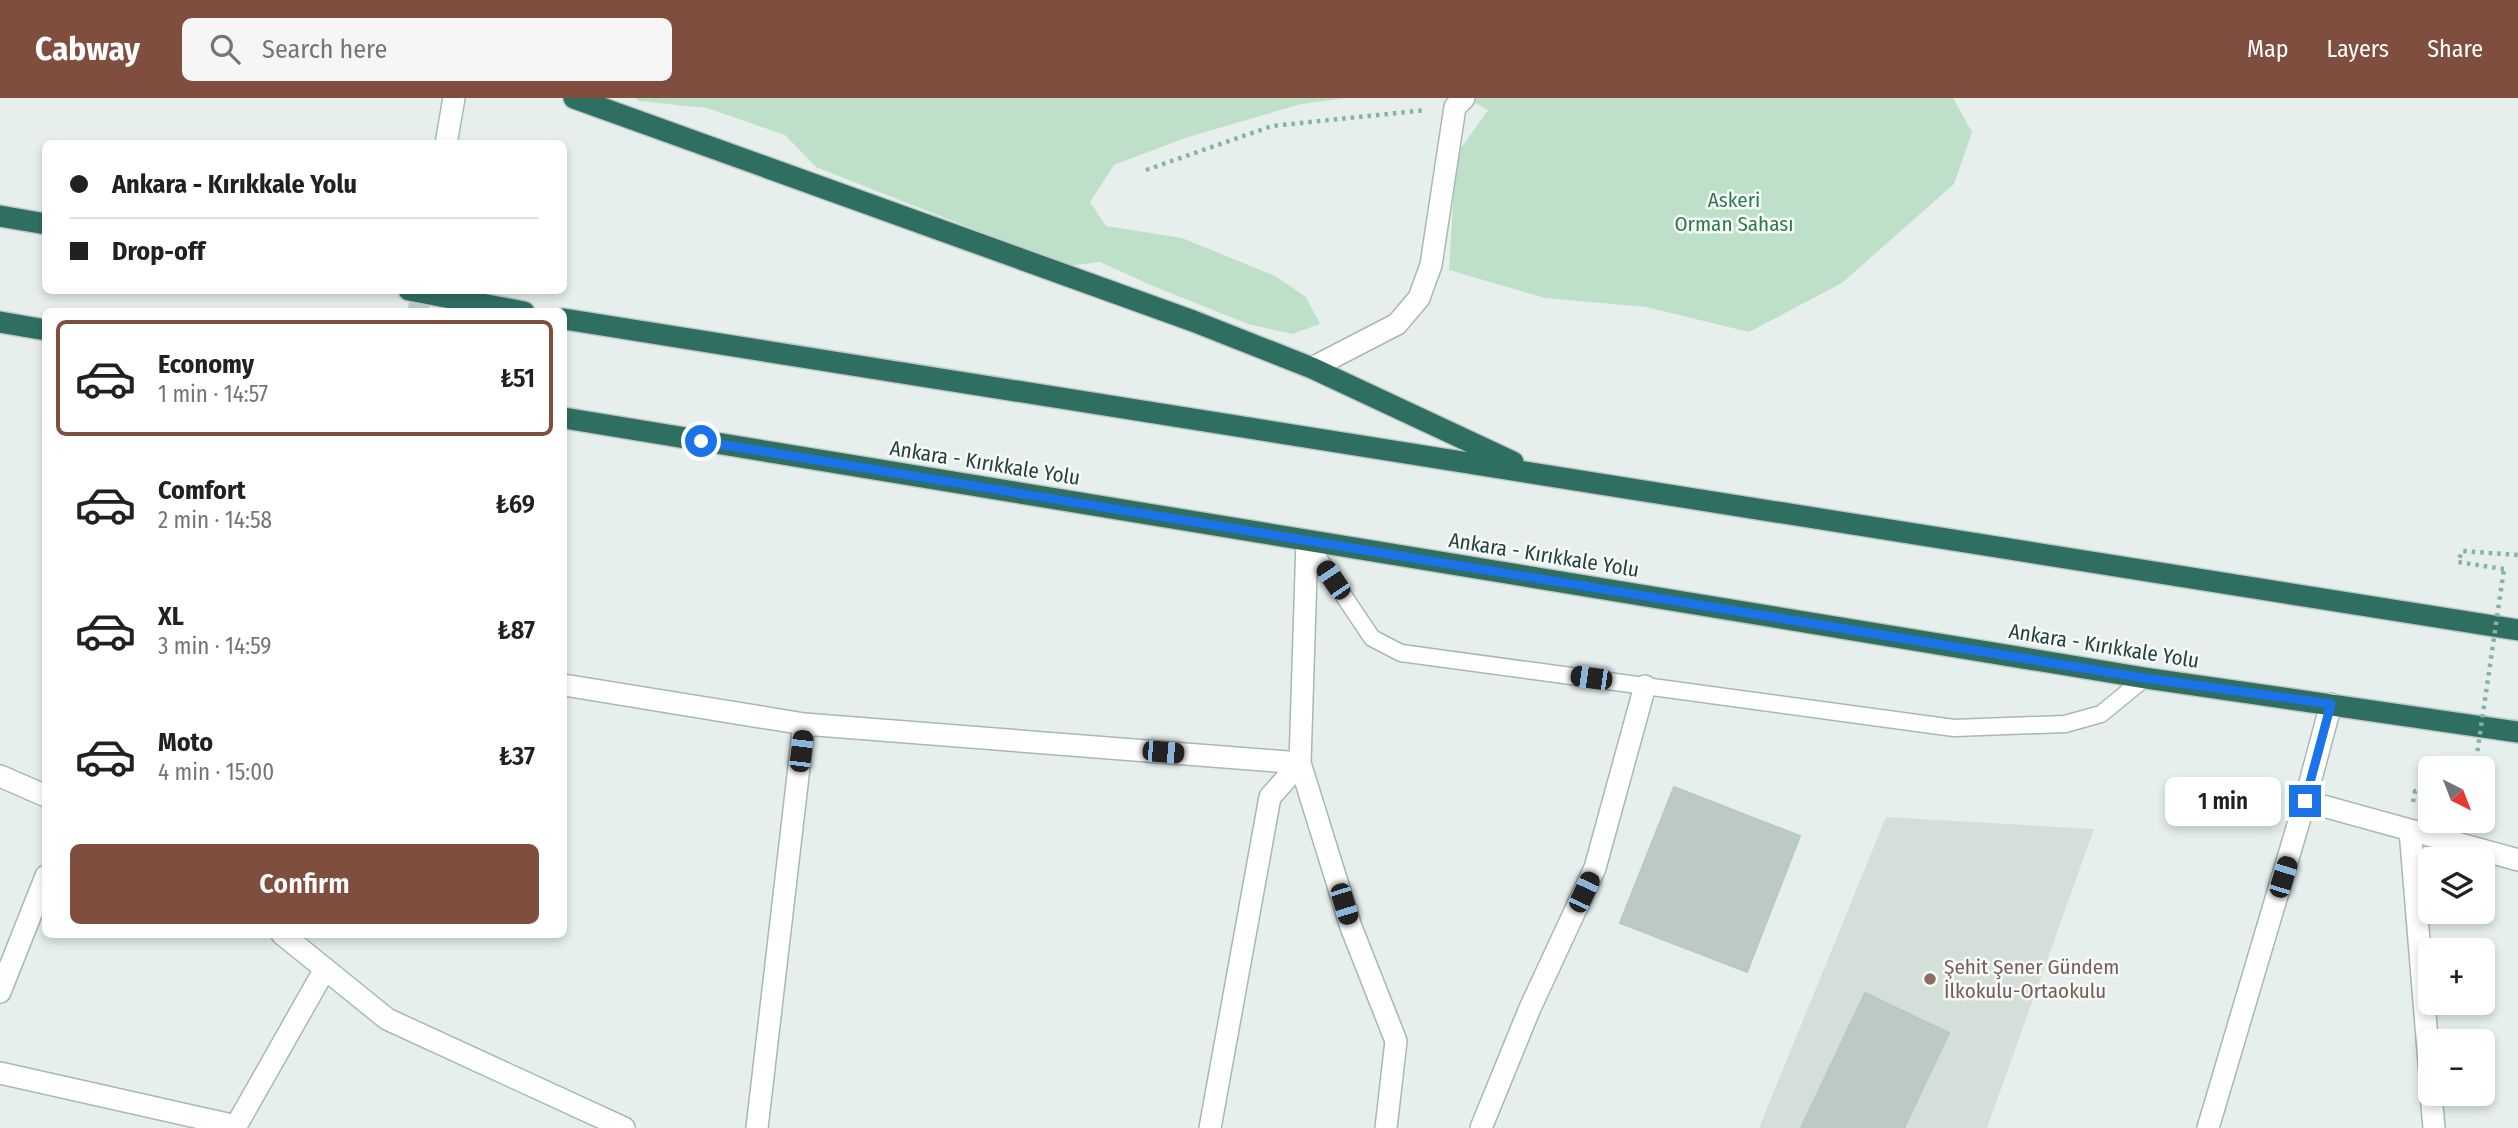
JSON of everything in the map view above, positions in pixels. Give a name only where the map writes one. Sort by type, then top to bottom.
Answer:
[{"type":"highway","points":[[574,98],[1193,321],[1312,368],[1537,473]]},
{"type":"highway","points":[[0,216],[42,223]]},
{"type":"highway","points":[[430,294],[503,308]]},
{"type":"highway","points":[[567,320],[2518,630]]},
{"type":"highway","points":[[0,322],[42,329]]},
{"type":"highway","name":"Ankara - Kırıkkale Yolu","points":[[567,418],[2144,678],[2518,732]]},
{"type":"street","points":[[447,140],[454,98]]},
{"type":"street","points":[[1312,368],[1397,324],[1419,298],[1431,265],[1460,103]]},
{"type":"street","points":[[1307,541],[1300,763],[1351,927],[1396,1041],[1386,1128]]},
{"type":"street","points":[[567,685],[804,724],[1300,763]]},
{"type":"street","points":[[1481,1128],[1530,1008],[1595,869],[1645,685]]},
{"type":"street","points":[[2208,1128],[2331,704]]},
{"type":"street","points":[[757,1128],[804,724]]},
{"type":"street","points":[[1210,1128],[1270,797],[1300,763]]},
{"type":"street","points":[[0,776],[42,794]]},
{"type":"street","points":[[2305,801],[2518,860]]},
{"type":"street","points":[[2410,830],[2426,1029]]},
{"type":"street","points":[[0,992],[42,886]]},
{"type":"street","points":[[287,938],[387,1019],[624,1128]]},
{"type":"street","points":[[0,1073],[236,1126],[325,969]]},
{"type":"street","points":[[2432,1106],[2434,1128]]},
{"type":"lane","points":[[1307,541],[1372,638],[1401,653],[1954,728],[2065,724],[2101,714],[2144,678]]},
{"type":"path","points":[[1146,170],[1272,126],[1460,103]]},
{"type":"path","points":[[2477,756],[2504,569],[2458,562],[2462,551],[2518,555]]},
{"type":"shaded area","name":"Şehit Şener Gündem İlkokulu-Ortaokulu","points":[[1886,817],[2094,829],[1987,1128],[1759,1128]]},
{"type":"green space","points":[[635,98],[1345,98],[1301,104],[1185,138],[1114,165],[1090,202],[1106,226],[1182,238],[1275,276],[1306,297],[1320,324],[1292,334],[1248,324],[1100,262],[1067,266],[816,167],[785,135],[707,108],[639,101]]},
{"type":"green space","name":"Askeri Orman Sahası","points":[[1466,98],[1953,98],[1972,132],[1954,184],[1842,283],[1749,332],[1646,307],[1545,298],[1449,270],[1456,155],[1488,110]]},
{"type":"building","points":[[1674,787],[1800,836],[1747,972],[1620,923]]},
{"type":"building","name":"Şehit Şener Gündem İlkokulu-Ortaokulu","points":[[1865,993],[1949,1033],[1904,1128],[1801,1128]]},
{"type":"tunnel","points":[[419,308],[421,294]]},
{"type":"place","name":"Şehit Şener Gündem İlkokulu-Ortaokulu","points":[[1930,979]]},
{"type":"route","points":[[701,441],[2144,678],[2331,704],[2305,801]]}]
